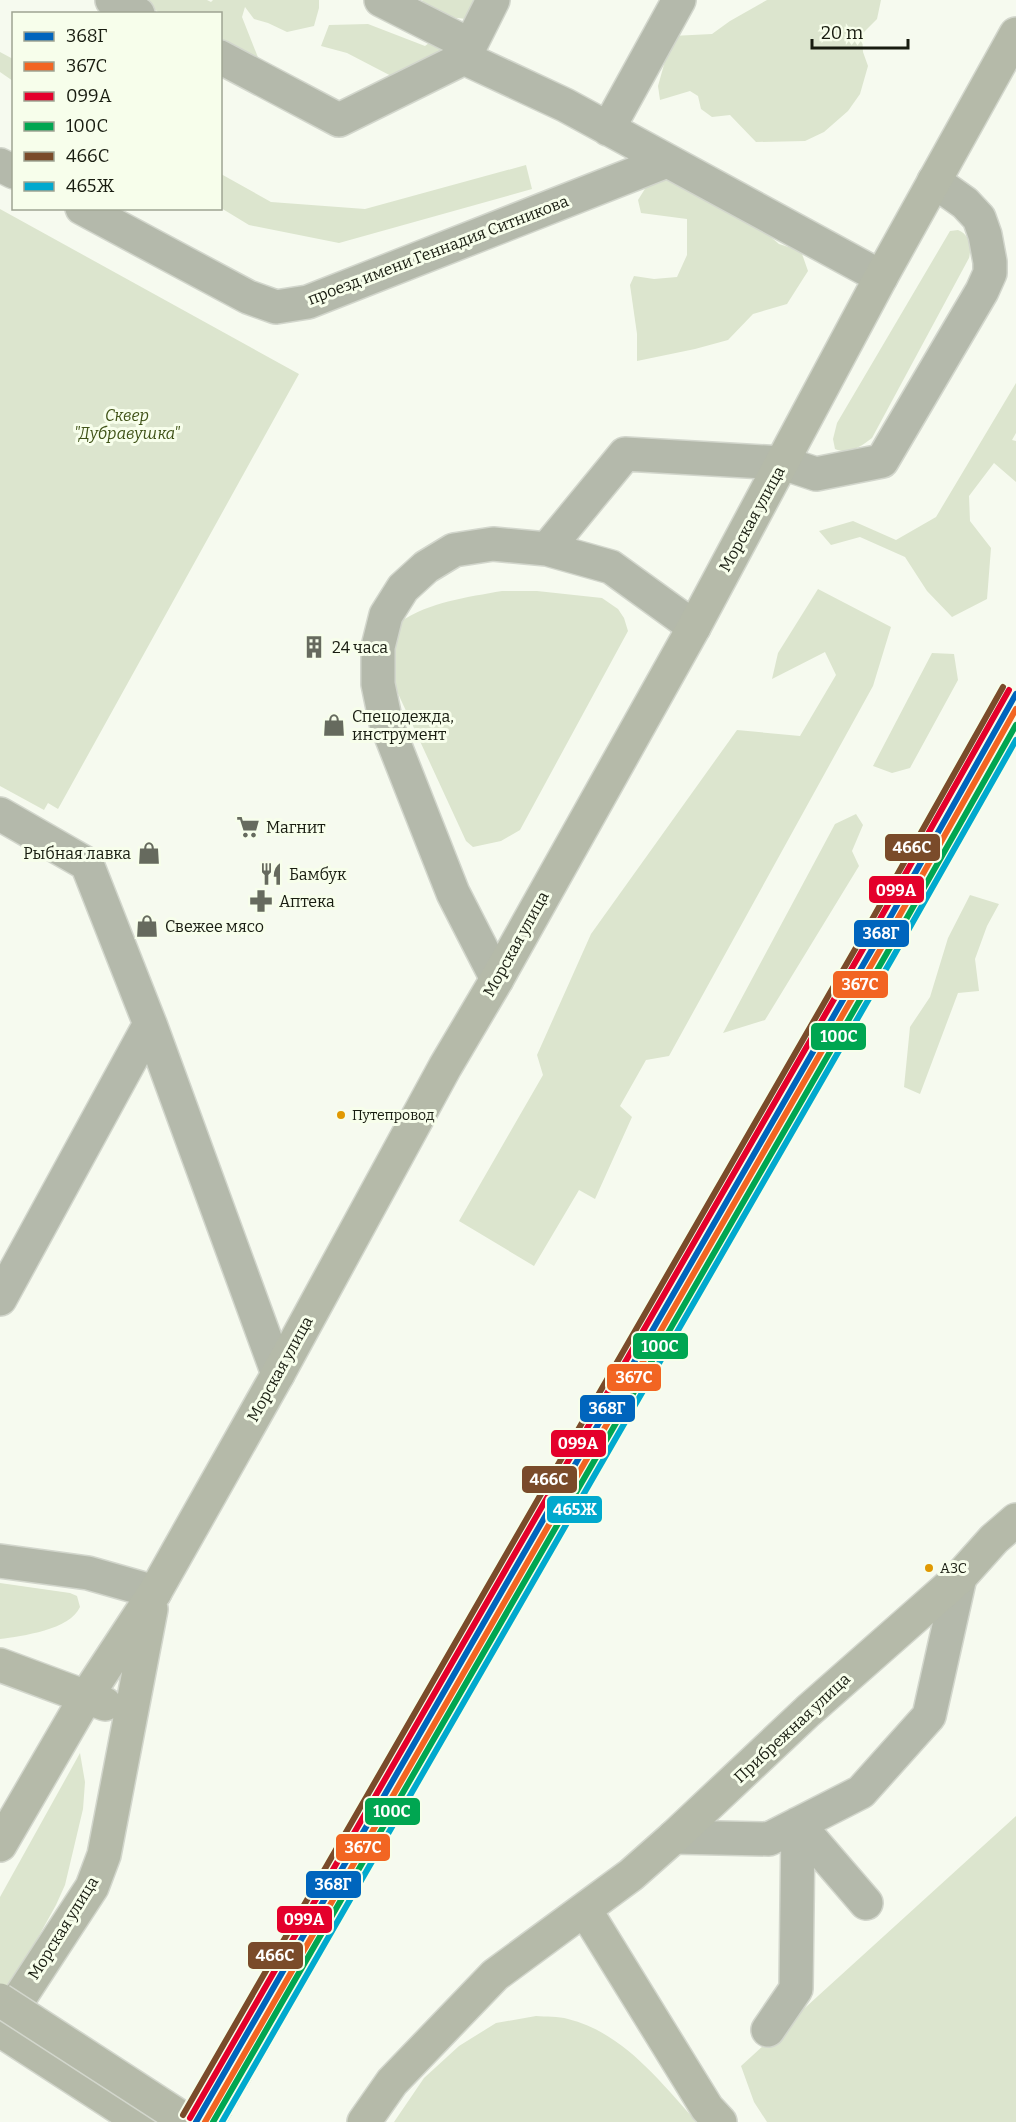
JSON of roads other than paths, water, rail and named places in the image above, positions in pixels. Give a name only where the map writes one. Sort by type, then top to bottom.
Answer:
[{"type":"main road","name":"Морская улица","points":[[0,1845],[86,1697],[155,1592],[278,1374],[439,1077],[497,979],[694,627],[881,277],[1016,34]]},
{"type":"main road","name":"Прибрежная улица","points":[[364,2122],[392,2082],[495,1975],[585,1910],[674,1838],[808,1711],[960,1577],[1005,1529],[1016,1502]]},
{"type":"main road","name":"Морская улица","points":[[0,2029],[92,1887],[104,1855],[155,1592]]},
{"type":"main road","points":[[0,1665],[130,1714]]},
{"type":"main road","points":[[585,1910],[707,2108],[720,2122]]},
{"type":"main road","points":[[0,2000],[188,2122]]},
{"type":"main road","points":[[0,2029],[142,2122]]},
{"type":"street","points":[[112,0],[134,12]]},
{"type":"street","points":[[381,0],[467,51],[881,277]]},
{"type":"street","points":[[222,58],[339,120],[467,51],[493,0]]},
{"type":"street","points":[[608,129],[679,0]]},
{"type":"street","name":"проезд имени Геннадия Ситникова","points":[[86,210],[249,297],[276,307],[308,302],[666,161]]},
{"type":"street","points":[[547,549],[625,454],[783,463],[816,474],[882,461],[982,291],[990,273],[985,235],[979,218],[965,203],[934,181]]},
{"type":"street","points":[[497,979],[453,893],[386,723],[378,684],[378,647],[386,615],[403,588],[426,567],[454,550],[493,544],[547,549],[610,567],[694,627]]},
{"type":"street","points":[[0,814],[87,864],[150,1024],[278,1374]]},
{"type":"street","points":[[0,1299],[150,1024]]},
{"type":"street","points":[[0,1561],[88,1573],[155,1592]]},
{"type":"street","points":[[674,1838],[769,1839],[861,1792],[929,1716],[960,1577]]},
{"type":"street","points":[[798,1824],[866,1903]]},
{"type":"street","points":[[768,2030],[796,1989],[798,1824]]},
{"type":"street","points":[[771,1935],[797,1903]]},
{"type":"railway","points":[[225,2122],[1016,740]]},
{"type":"place","name":"24 часа","points":[[314,647]]},
{"type":"place","name":"Спецодежда, инструмент","points":[[334,725]]},
{"type":"place","name":"Магнит","points":[[248,827]]},
{"type":"place","name":"Рыбная лавка","points":[[149,853]]},
{"type":"place","name":"Бамбук","points":[[271,874]]},
{"type":"place","name":"Аптека","points":[[261,901]]},
{"type":"place","name":"Свежее мясо","points":[[147,926]]},
{"type":"place","name":"Путепровод","points":[[341,1115]]},
{"type":"place","name":"АЗС","points":[[929,1568]]},
{"type":"park label","name":"Сквер \"Дубравушка\"","points":[[127,424]]}]
